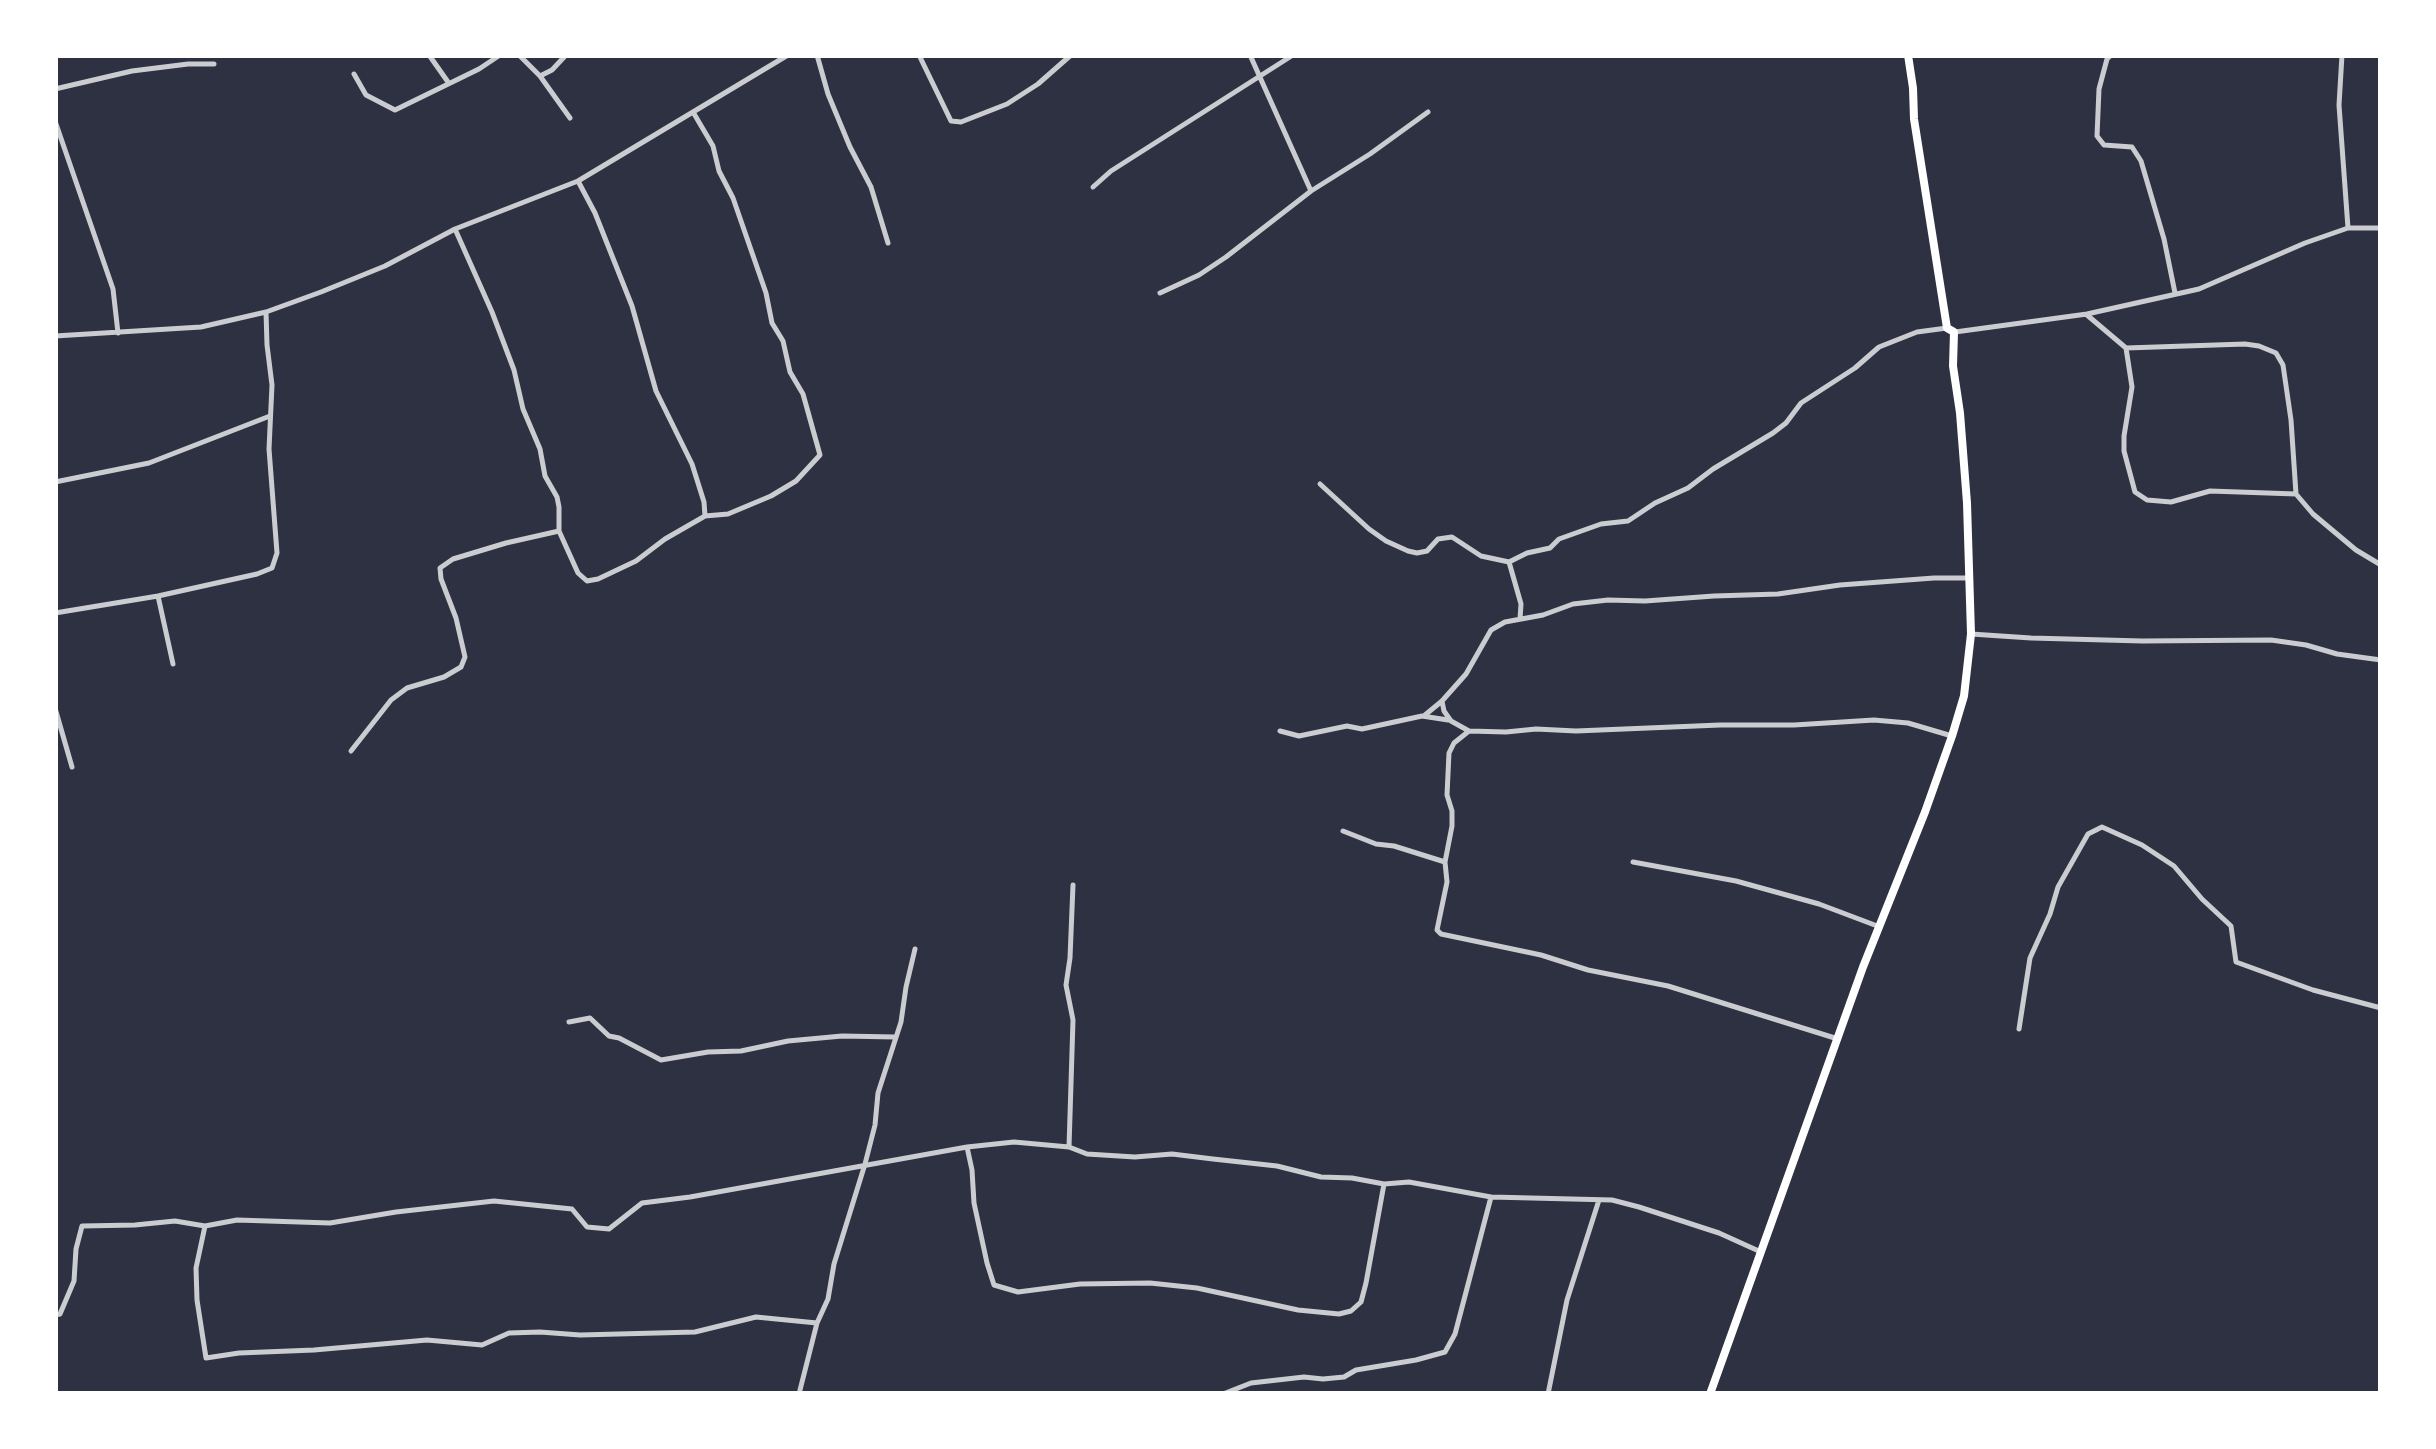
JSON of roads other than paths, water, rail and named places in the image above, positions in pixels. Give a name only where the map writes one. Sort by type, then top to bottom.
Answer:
[{"type":"main road","points":[[1710,1394],[1917,835],[1964,696],[1971,634],[1960,413],[1951,330],[1914,119],[1908,55]]},
{"type":"street","points":[[429,55],[448,82]]},
{"type":"street","points":[[354,74],[366,95],[395,110],[500,55]]},
{"type":"street","points":[[520,55],[570,118]]},
{"type":"street","points":[[540,76],[566,55]]},
{"type":"street","points":[[55,336],[201,327],[266,312],[385,266],[455,229],[578,181],[788,55]]},
{"type":"street","points":[[817,55],[828,94],[871,188],[888,243]]},
{"type":"street","points":[[919,55],[951,120],[961,122],[1006,104],[1038,84],[1071,55]]},
{"type":"street","points":[[1250,55],[1311,192]]},
{"type":"street","points":[[1094,187],[1110,171],[1293,55]]},
{"type":"street","points":[[2111,55],[2099,89],[2097,136],[2104,145],[2132,146],[2141,160],[2175,293]]},
{"type":"street","points":[[2342,55],[2340,105],[2348,228]]},
{"type":"street","points":[[55,89],[132,71],[214,64]]},
{"type":"street","points":[[455,229],[514,370],[545,476],[556,496],[559,531],[578,574],[587,582],[636,561],[664,539],[705,516],[728,514],[771,496],[796,481],[820,455],[803,394],[790,372],[784,340],[772,323],[766,293],[733,198],[713,146],[693,112]]},
{"type":"street","points":[[1160,293],[1198,276],[1428,112]]},
{"type":"street","points":[[55,121],[112,289],[118,333]]},
{"type":"street","points":[[578,181],[632,306],[656,390],[692,464],[705,516]]},
{"type":"street","points":[[1320,484],[1369,529],[1408,551],[1426,551],[1438,539],[1452,537],[1481,556],[1509,562],[1602,524],[1628,521],[1688,488],[1773,433],[1801,402],[1855,368],[1879,347],[1917,332],[2086,314],[2198,289],[2348,228],[2381,228]]},
{"type":"street","points":[[55,614],[158,596],[272,568],[277,553],[269,448],[272,384],[266,312]]},
{"type":"street","points":[[2086,314],[2126,348],[2132,387],[2124,451],[2136,492],[2146,500],[2171,502],[2210,491],[2296,494]]},
{"type":"street","points":[[2126,348],[2246,344],[2276,353],[2283,365],[2291,420],[2296,494],[2327,526],[2381,566]]},
{"type":"street","points":[[55,482],[150,463],[270,416]]},
{"type":"street","points":[[351,752],[391,700],[407,688],[444,677],[461,667],[465,657],[440,568],[453,559],[559,531]]},
{"type":"street","points":[[1509,562],[1521,604],[1520,619]]},
{"type":"street","points":[[1280,731],[1300,736],[1347,726],[1362,729],[1422,716],[1431,712],[1466,674],[1492,630],[1505,622],[1573,604],[1778,594],[1840,585],[1969,578]]},
{"type":"street","points":[[158,596],[173,664]]},
{"type":"street","points":[[1971,634],[2142,641],[2288,641],[2381,660]]},
{"type":"street","points":[[1442,700],[1451,721]]},
{"type":"street","points":[[55,708],[72,768]]},
{"type":"street","points":[[1422,716],[1451,721],[1469,731],[1576,732],[1874,720],[1908,723],[1952,736]]},
{"type":"street","points":[[1469,731],[1449,753],[1452,826],[1445,862],[1447,882],[1437,930],[1441,934],[1668,986],[1839,1040]]},
{"type":"street","points":[[2019,1028],[2030,958],[2058,886],[2088,834],[2102,827],[2174,866],[2230,926],[2236,962],[2314,990],[2381,1008]]},
{"type":"street","points":[[1343,831],[1445,862]]},
{"type":"street","points":[[1633,862],[1736,881],[1819,904],[1880,927]]},
{"type":"street","points":[[1069,1147],[1072,1020],[1066,986],[1073,885]]},
{"type":"street","points":[[800,1394],[817,1323],[828,1299],[834,1264],[866,1164],[876,1124],[878,1093],[901,1022],[914,949]]},
{"type":"street","points":[[569,1022],[590,1018],[609,1036],[661,1060],[824,1038],[896,1037]]},
{"type":"street","points":[[55,1315],[60,1314],[74,1281],[82,1226],[175,1222],[204,1226],[237,1220],[330,1223],[494,1202],[572,1208],[587,1227],[609,1228],[642,1203],[1014,1142],[1069,1147],[1087,1154],[1172,1154],[1276,1166],[1321,1178],[1422,1184],[1490,1197],[1599,1200],[1639,1206],[1719,1233],[1760,1252]]},
{"type":"street","points":[[967,1147],[974,1203],[994,1285],[1018,1292],[1080,1284],[1150,1283],[1197,1288],[1298,1310],[1339,1314],[1351,1311],[1361,1302],[1366,1283],[1384,1184]]},
{"type":"street","points":[[1223,1394],[1251,1383],[1344,1377],[1356,1370],[1445,1352],[1454,1334],[1490,1197]]},
{"type":"street","points":[[1548,1394],[1567,1300],[1599,1200]]},
{"type":"street","points":[[204,1226],[196,1268],[206,1358],[238,1352],[426,1340],[482,1345],[508,1333],[695,1332],[756,1317],[817,1323]]}]
